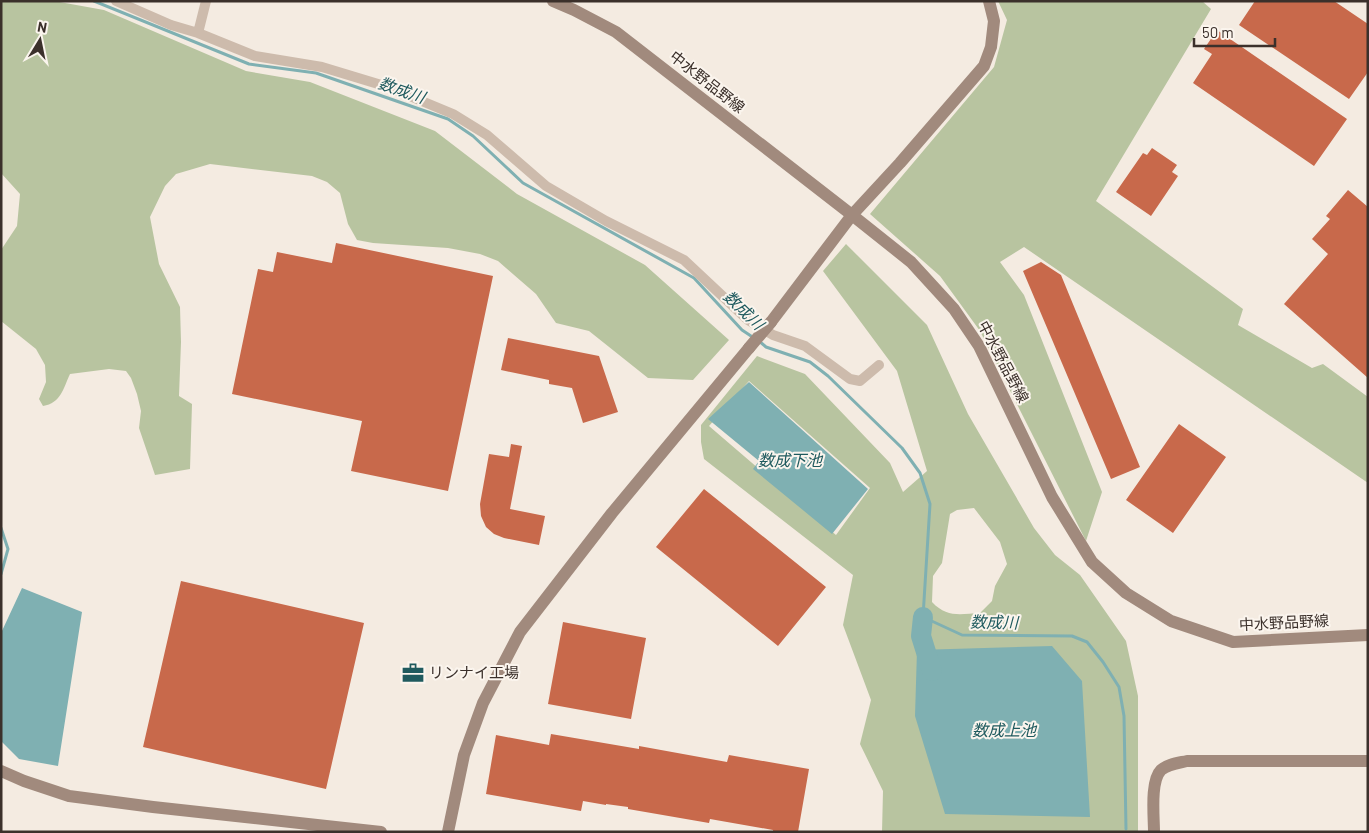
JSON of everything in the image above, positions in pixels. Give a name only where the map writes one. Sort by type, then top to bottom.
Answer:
[{"type":"street","points":[[116,1],[171,25],[198,33],[255,56],[322,67],[388,87],[453,114],[487,135],[546,186],[606,221],[684,260],[748,320],[773,335],[805,346],[850,379],[860,381],[879,365]]},
{"type":"street","points":[[198,33],[206,1]]},
{"type":"street","name":"中水野品野線","points":[[553,1],[616,32],[852,214],[911,262],[954,309],[979,346],[1052,497],[1092,562],[1126,593],[1171,621],[1233,642],[1368,635]]},
{"type":"street","points":[[448,832],[464,755],[476,720],[520,632],[612,513],[771,322],[852,214],[900,163],[984,66],[991,47],[994,21],[989,1]]},
{"type":"street","points":[[1154,832],[1155,781],[1160,770],[1172,764],[1187,762],[1368,761]]},
{"type":"street","points":[[1,771],[69,796],[381,832]]},
{"type":"green space","points":[[1,1],[54,1],[104,10],[246,71],[310,82],[435,131],[517,194],[645,265],[729,340],[693,380],[648,378],[589,331],[556,323],[536,294],[498,261],[480,254],[448,248],[373,243],[357,240],[348,224],[340,193],[327,182],[312,176],[210,164],[176,174],[165,186],[150,217],[159,264],[180,307],[179,396],[192,404],[190,469],[155,475],[139,428],[141,411],[137,394],[126,371],[109,369],[70,374],[58,399],[43,406],[39,399],[46,382],[45,365],[36,349],[1,321],[1,250],[17,226],[20,194],[1,173]]},
{"type":"green space","points":[[998,1],[1202,1],[1211,9],[1096,201],[1243,309],[1238,325],[1312,368],[1323,364],[1368,397],[1368,483],[1024,247],[1000,262],[1024,295],[1102,492],[1086,541],[980,331],[940,276],[870,214],[994,67],[1007,20]]},
{"type":"green space","points":[[846,244],[927,325],[968,414],[1034,528],[1055,555],[1080,575],[1126,641],[1138,696],[1138,832],[882,832],[883,791],[860,744],[871,700],[843,625],[853,575],[704,459],[701,442],[701,425],[757,356],[805,374],[890,463],[903,492],[927,471],[897,371],[823,271]],"holes":[[[749,381],[870,488],[836,535],[709,426]],[[974,508],[1000,542],[1007,564],[995,586],[992,601],[980,613],[949,613],[943,611],[932,602],[933,576],[942,563],[950,514],[957,510]]]},
{"type":"water","name":"数成下池","points":[[749,382],[868,489],[832,534],[753,469],[759,461],[708,419]]},
{"type":"water","points":[[22,588],[82,612],[58,766],[19,759],[1,741],[1,633]]},
{"type":"water","name":"数成上池","points":[[1052,646],[1082,681],[1090,817],[945,814],[915,716],[917,650]]},
{"type":"building","points":[[1255,1],[1334,1],[1368,24],[1368,72],[1349,99],[1239,25]]},
{"type":"building","points":[[1217,30],[1347,119],[1314,166],[1193,83],[1212,54],[1204,49]]},
{"type":"building","points":[[1152,148],[1177,165],[1172,172],[1178,176],[1151,216],[1116,192],[1143,153],[1147,155]]},
{"type":"building","points":[[1348,190],[1368,207],[1368,378],[1284,304],[1328,254],[1312,239],[1330,219],[1326,216]]},
{"type":"building","points":[[336,243],[493,276],[448,491],[351,471],[362,421],[232,394],[258,269],[273,272],[277,252],[332,263]]},
{"type":"building","points":[[1041,262],[1061,275],[1140,467],[1111,479],[1023,271]]},
{"type":"building","points":[[508,338],[599,356],[618,412],[583,423],[572,388],[549,384],[549,380],[501,370]]},
{"type":"building","points":[[1179,424],[1226,457],[1173,533],[1126,500]]},
{"type":"building","points":[[511,444],[522,446],[510,509],[545,516],[539,545],[504,538],[494,534],[486,527],[481,516],[480,504],[489,454],[509,457]]},
{"type":"building","points":[[704,489],[826,587],[778,646],[656,547]]},
{"type":"building","points":[[181,581],[364,623],[326,789],[143,747]]},
{"type":"building","points":[[563,622],[646,638],[631,719],[548,704]]},
{"type":"building","points":[[551,734],[639,749],[639,746],[727,762],[729,755],[809,769],[798,832],[773,832],[773,830],[710,819],[709,823],[628,809],[628,807],[583,801],[581,811],[486,794],[496,735],[549,745]]},
{"type":"waterway","name":"数成川","points":[[94,1],[249,64],[316,73],[448,119],[473,136],[523,183],[694,278],[742,330],[754,338]]},
{"type":"waterway","name":"数成川","points":[[759,341],[766,347],[810,362],[828,376],[902,448],[920,473],[930,504],[923,617],[962,635],[1072,636],[1087,642],[1103,662],[1119,687],[1124,716],[1126,829]]},
{"type":"waterway","points":[[1,528],[8,549],[1,574]]},
{"type":"waterway","points":[[923,617],[921,636],[932,671]]},
{"type":"place","name":"リンナイ工場","points":[[413,673]]}]
